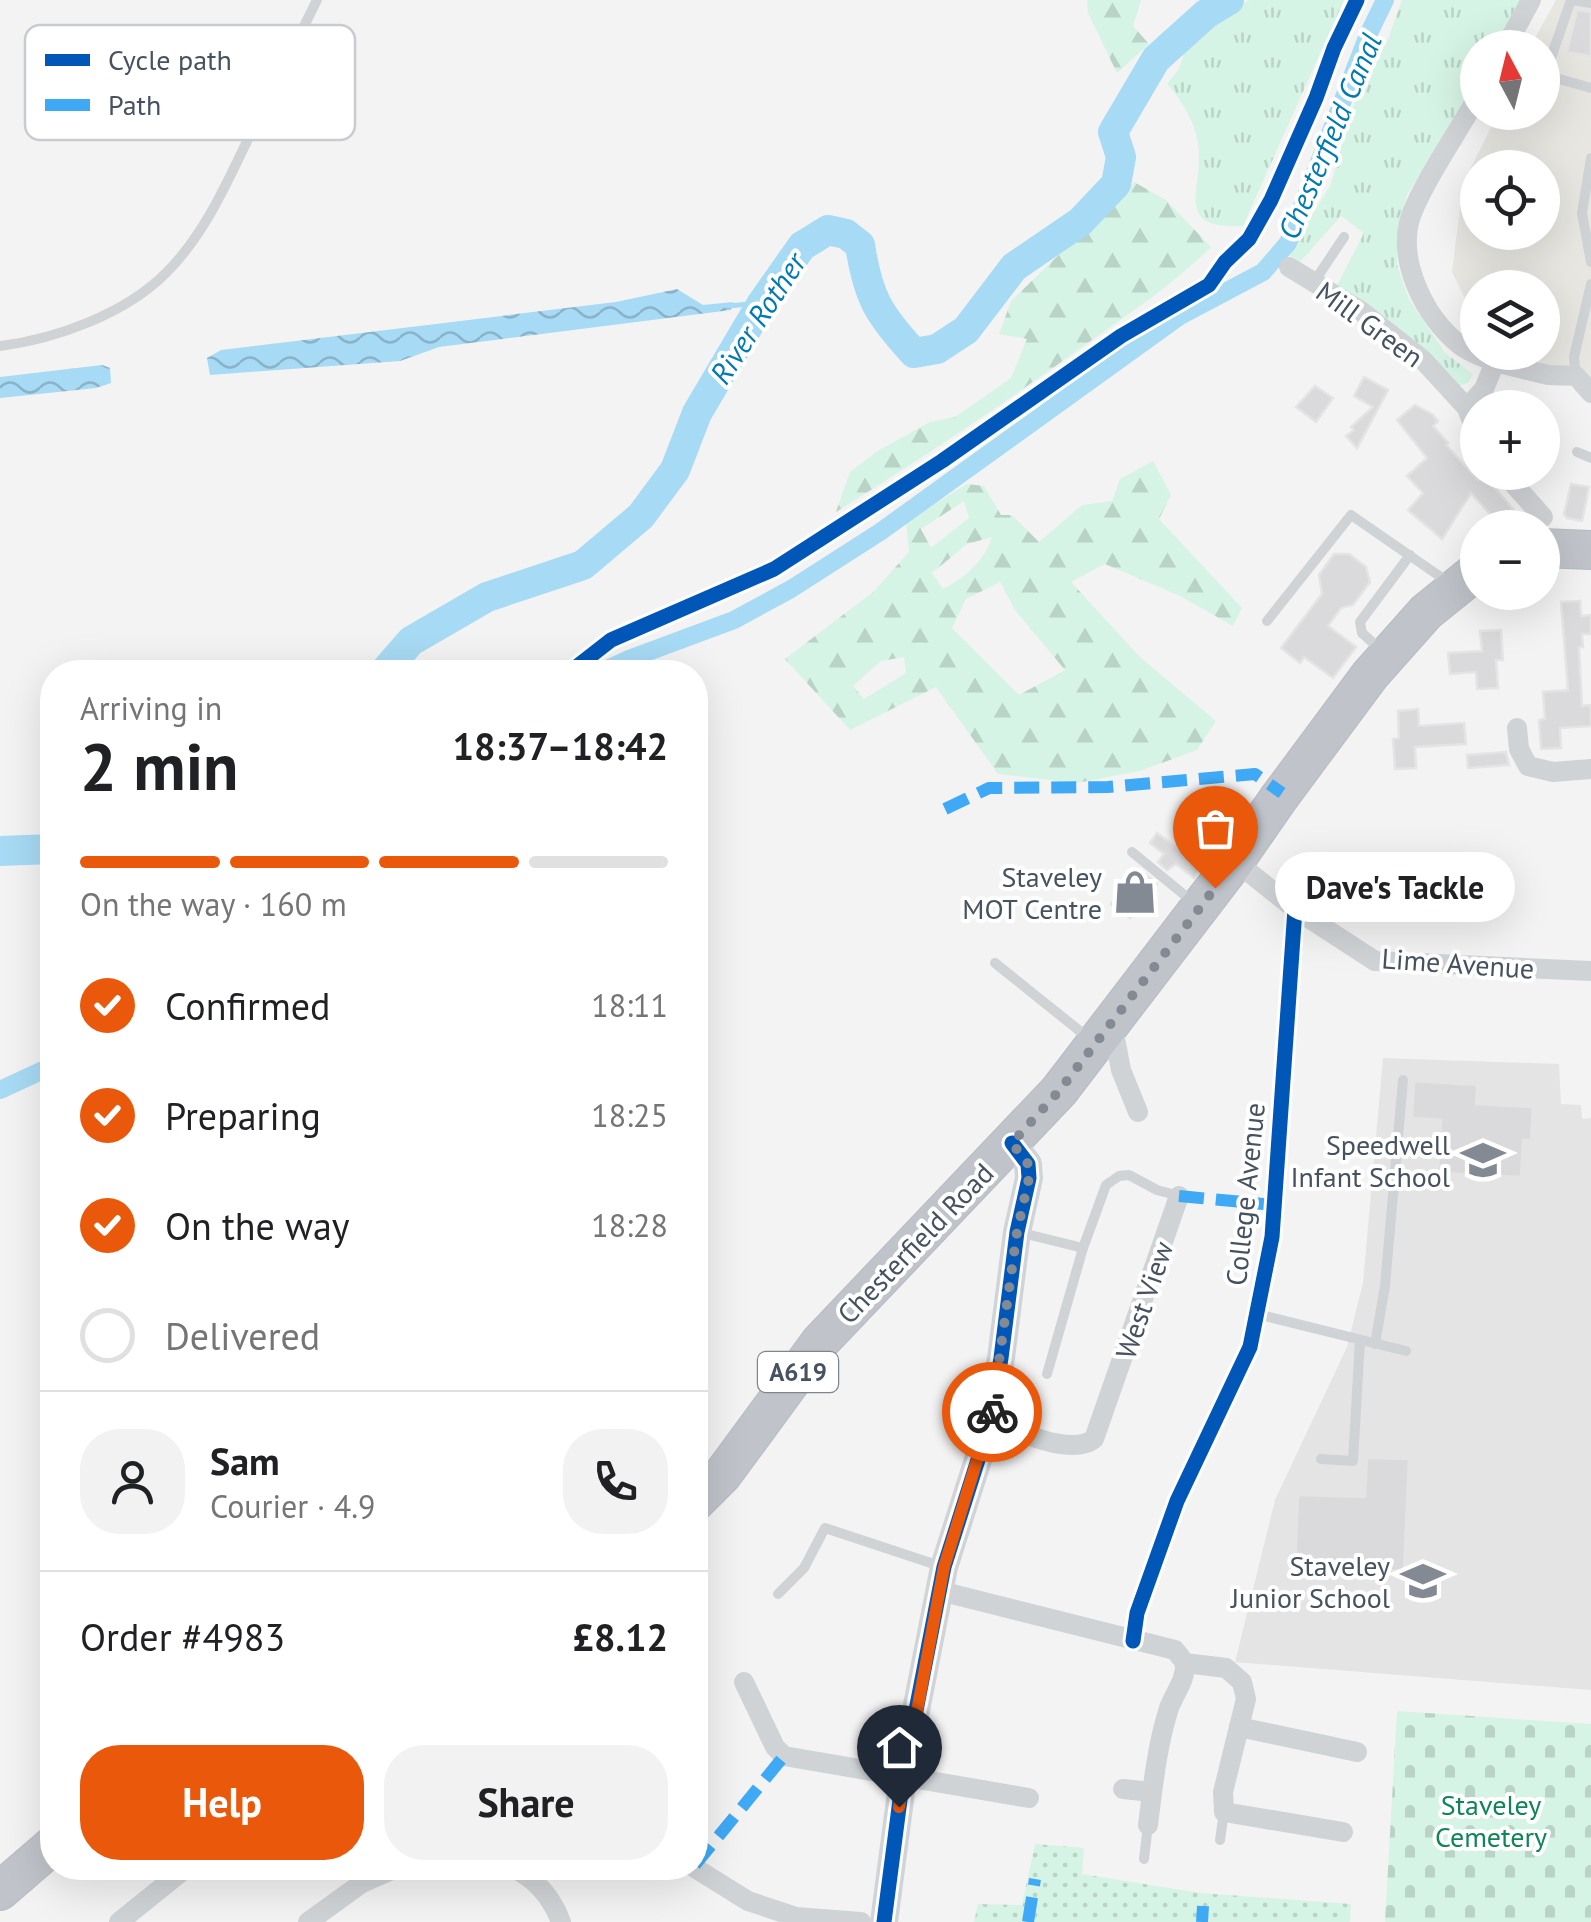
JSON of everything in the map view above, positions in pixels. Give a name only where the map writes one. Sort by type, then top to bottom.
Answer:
[{"type":"highway","points":[[1560,539],[1591,550]]},
{"type":"highway","name":"Chesterfield Road","points":[[708,1489],[820,1342],[1038,1115],[1388,655],[1426,612],[1460,583]]},
{"type":"highway","points":[[0,1891],[40,1856]]},
{"type":"street","points":[[1515,30],[1532,0]]},
{"type":"street","points":[[1460,128],[1412,213],[1406,237],[1407,257],[1422,296],[1438,323],[1460,344]]},
{"type":"street","name":"Mill Green","points":[[1289,266],[1361,312],[1422,359],[1460,400]]},
{"type":"street","points":[[1526,370],[1548,376],[1576,376],[1591,393]]},
{"type":"street","points":[[1517,728],[1519,749],[1528,766],[1553,772],[1591,769]]},
{"type":"street","name":"Lime Avenue","points":[[1235,861],[1294,908],[1375,961],[1591,971]]},
{"type":"street","name":"College Avenue","points":[[1133,1641],[1137,1613],[1176,1501],[1250,1346],[1272,1237],[1294,908]]},
{"type":"street","points":[[1104,1033],[1138,1112]]},
{"type":"street","points":[[884,1922],[903,1777],[942,1579],[990,1422],[1029,1171],[1012,1143]]},
{"type":"street","name":"West View","points":[[990,1422],[1070,1447],[1094,1439],[1179,1196]]},
{"type":"street","points":[[942,1579],[1133,1641],[1175,1650],[1184,1663],[1185,1674],[1170,1704],[1155,1764],[1148,1825]]},
{"type":"street","points":[[1184,1663],[1226,1668],[1242,1682],[1246,1699],[1223,1792],[1224,1812],[1344,1832]]},
{"type":"street","points":[[744,1682],[775,1746],[784,1756],[1028,1798]]},
{"type":"street","points":[[1239,1727],[1357,1752]]},
{"type":"street","points":[[1123,1789],[1152,1792]]},
{"type":"street","points":[[708,1876],[748,1901],[796,1917],[861,1922]]},
{"type":"street","points":[[119,1922],[171,1880]]},
{"type":"street","points":[[308,1922],[369,1880]]},
{"type":"street","points":[[533,1880],[555,1906],[561,1922]]},
{"type":"lane","points":[[305,25],[317,0]]},
{"type":"lane","points":[[1591,3],[1571,0],[1545,75],[1591,88]]},
{"type":"lane","points":[[0,346],[22,344],[74,326],[133,300],[164,276],[188,248],[218,201],[248,140]]},
{"type":"lane","points":[[1591,158],[1582,212],[1591,262]]},
{"type":"lane","points":[[1314,282],[1344,237]]},
{"type":"lane","points":[[1576,376],[1574,356],[1591,284]]},
{"type":"lane","points":[[1577,452],[1591,458]]},
{"type":"lane","points":[[1268,621],[1351,514],[1410,555],[1460,576]]},
{"type":"lane","points":[[1388,655],[1362,633],[1360,622],[1410,555]]},
{"type":"lane","points":[[1132,852],[1198,906]]},
{"type":"lane","points":[[995,964],[1104,1033]]},
{"type":"lane","points":[[1375,1344],[1385,1286],[1403,1080]]},
{"type":"lane","name":"West View","points":[[1047,1374],[1106,1185],[1129,1175],[1179,1196]]},
{"type":"lane","points":[[1017,1232],[1084,1248]]},
{"type":"lane","points":[[1256,1314],[1406,1351]]},
{"type":"lane","points":[[1321,1459],[1353,1461],[1360,1340]]},
{"type":"lane","points":[[778,1594],[804,1568],[825,1528],[942,1579]]},
{"type":"lane","points":[[1220,1840],[1224,1812]]},
{"type":"lane","points":[[1144,1859],[1148,1825]]},
{"type":"shaded area","points":[[1556,0],[1591,0],[1591,384],[1558,370],[1560,270],[1460,270],[1460,288],[1452,272],[1460,208],[1460,250],[1560,250],[1560,150],[1480,150],[1490,130],[1560,130],[1560,30],[1539,30]]},
{"type":"shaded area","points":[[1383,1058],[1559,1064],[1561,1104],[1581,1105],[1582,1119],[1591,1118],[1591,1690],[1235,1662],[1275,1500],[1347,1347],[1363,1283]]},
{"type":"green space","points":[[1087,0],[1141,0],[1133,26],[1149,44],[1117,73],[1088,13]]},
{"type":"green space","points":[[1249,0],[1344,0],[1243,226],[1222,225],[1208,222],[1196,206],[1196,134],[1184,107],[1167,84],[1178,70],[1190,39]]},
{"type":"green space","points":[[1402,0],[1525,0],[1506,30],[1460,30],[1460,107],[1407,195],[1398,229],[1397,265],[1409,299],[1445,353],[1460,364],[1460,370],[1473,374],[1468,383],[1458,386],[1337,285],[1364,233],[1341,216],[1300,262],[1288,254],[1330,186],[1362,77],[1387,42]]},
{"type":"green space","points":[[1134,182],[1166,200],[1211,247],[1163,288],[1048,371],[836,512],[850,472],[879,450],[930,422],[955,417],[1011,378],[1027,339],[999,334],[1011,301]]},
{"type":"green space","points":[[1153,461],[1171,495],[1159,519],[1242,608],[1233,626],[1180,596],[1105,564],[1071,582],[1141,658],[1216,721],[1197,750],[1140,771],[1077,783],[998,774],[936,687],[850,730],[785,659],[873,592],[909,552],[906,521],[967,484],[984,486],[1001,515],[1012,515],[1039,542],[1082,505],[1112,501],[1120,479]],"holes":[[[964,501],[969,518],[931,548],[921,529]],[[992,537],[973,567],[943,589],[932,573],[967,544]],[[1000,582],[1015,610],[1065,670],[1019,695],[952,628],[966,599]],[[904,657],[906,673],[864,699],[853,686],[881,661]]]},
{"type":"green space","name":"Staveley Cemetery","points":[[1397,1711],[1591,1724],[1591,1922],[1385,1922]]},
{"type":"green space","points":[[1035,1844],[1084,1848],[1082,1874],[1201,1893],[1351,1904],[1350,1922],[974,1922],[978,1904],[1022,1905]]},
{"type":"water","points":[[677,289],[703,305],[733,302],[731,310],[439,347],[400,361],[210,375],[207,358],[221,350],[616,302]]},
{"type":"water","points":[[102,365],[110,368],[111,383],[0,398],[0,377]]},
{"type":"building","points":[[1577,10],[1591,12],[1591,56],[1567,52]]},
{"type":"building","points":[[1364,377],[1388,390],[1357,448],[1346,436],[1373,407],[1354,396]]},
{"type":"building","points":[[1315,386],[1333,398],[1316,422],[1296,407]]},
{"type":"building","points":[[1415,405],[1432,414],[1438,421],[1433,426],[1460,460],[1460,490],[1497,490],[1514,510],[1487,510],[1471,493],[1442,539],[1408,510],[1423,493],[1407,476],[1427,458],[1397,420]]},
{"type":"building","points":[[1571,484],[1589,487],[1582,521],[1564,514]]},
{"type":"building","points":[[1334,554],[1349,554],[1366,567],[1370,582],[1353,605],[1341,608],[1328,626],[1356,647],[1333,678],[1304,657],[1300,663],[1281,648],[1322,594],[1319,575]]},
{"type":"building","points":[[1580,601],[1581,616],[1591,615],[1591,634],[1582,634],[1583,647],[1579,647],[1582,706],[1591,705],[1591,726],[1560,728],[1561,748],[1541,749],[1539,720],[1545,719],[1543,692],[1568,690],[1561,602]]},
{"type":"building","points":[[1501,630],[1503,660],[1496,660],[1498,688],[1477,689],[1476,672],[1450,674],[1448,653],[1482,651],[1480,631]]},
{"type":"building","points":[[1418,709],[1419,726],[1464,723],[1466,744],[1415,747],[1416,768],[1395,769],[1393,739],[1399,738],[1398,711]]},
{"type":"building","points":[[1506,752],[1509,765],[1468,768],[1467,755]]},
{"type":"building","points":[[1157,833],[1190,858],[1197,849],[1209,858],[1194,878],[1176,864],[1167,870],[1158,862],[1164,854],[1150,843]]},
{"type":"building","name":"Staveley MOT Centre","points":[[1138,868],[1157,884],[1130,918],[1111,904]]},
{"type":"building","points":[[1414,1081],[1477,1085],[1476,1104],[1533,1107],[1531,1140],[1523,1140],[1521,1177],[1438,1173],[1441,1120],[1412,1118]]},
{"type":"building","points":[[1367,1458],[1409,1459],[1404,1571],[1295,1566],[1298,1495],[1365,1497]]},
{"type":"waterway","name":"River Rother","points":[[394,660],[411,641],[487,597],[583,565],[641,516],[675,470],[697,413],[762,303],[802,246],[828,230],[846,234],[860,245],[876,304],[914,353],[937,349],[966,330],[1014,267],[1080,222],[1116,184],[1121,157],[1113,132],[1156,59],[1206,14],[1229,0]]},
{"type":"waterway","name":"Chesterfield Canal","points":[[627,660],[734,620],[791,589],[880,532],[1180,316],[1263,272],[1288,243],[1385,0]]},
{"type":"waterway","points":[[727,306],[762,303]]},
{"type":"waterway","name":"River Rother","points":[[0,851],[40,849]]},
{"type":"waterway","name":"Chesterfield Canal","points":[[0,1090],[40,1072]]},
{"type":"marked path","points":[[945,809],[989,788],[1108,787],[1255,774],[1282,793]]},
{"type":"marked path","points":[[1179,1196],[1274,1205]]},
{"type":"marked path","points":[[708,1849],[784,1756]]},
{"type":"marked path","points":[[1028,1922],[1035,1879]]},
{"type":"marked path","points":[[1202,1922],[1203,1906]]},
{"type":"cycle path","points":[[585,660],[611,640],[774,569],[942,461],[1121,336],[1209,285],[1225,262],[1249,239],[1271,200],[1357,0]]},
{"type":"cycle path","points":[[1133,1641],[1137,1613],[1177,1501],[1250,1347],[1272,1237],[1295,909]]},
{"type":"cycle path","points":[[884,1922],[903,1777],[944,1567],[990,1422],[1001,1358],[1017,1232],[1029,1178],[1028,1164],[1012,1143]]},
{"type":"way so far","points":[[992,1412],[1017,1232],[1029,1178],[1028,1164],[1012,1143],[1059,1091],[1215,888]]},
{"type":"place","name":"Dave's Tackle","points":[[1215,888]]},
{"type":"place","name":"Staveley MOT Centre","points":[[1135,892]]},
{"type":"place","name":"Speedwell Infant School","points":[[1483,1160]]},
{"type":"place","name":"Staveley Junior School","points":[[1423,1581]]},
{"type":"route","points":[[899,1807],[944,1567],[992,1412]]}]
